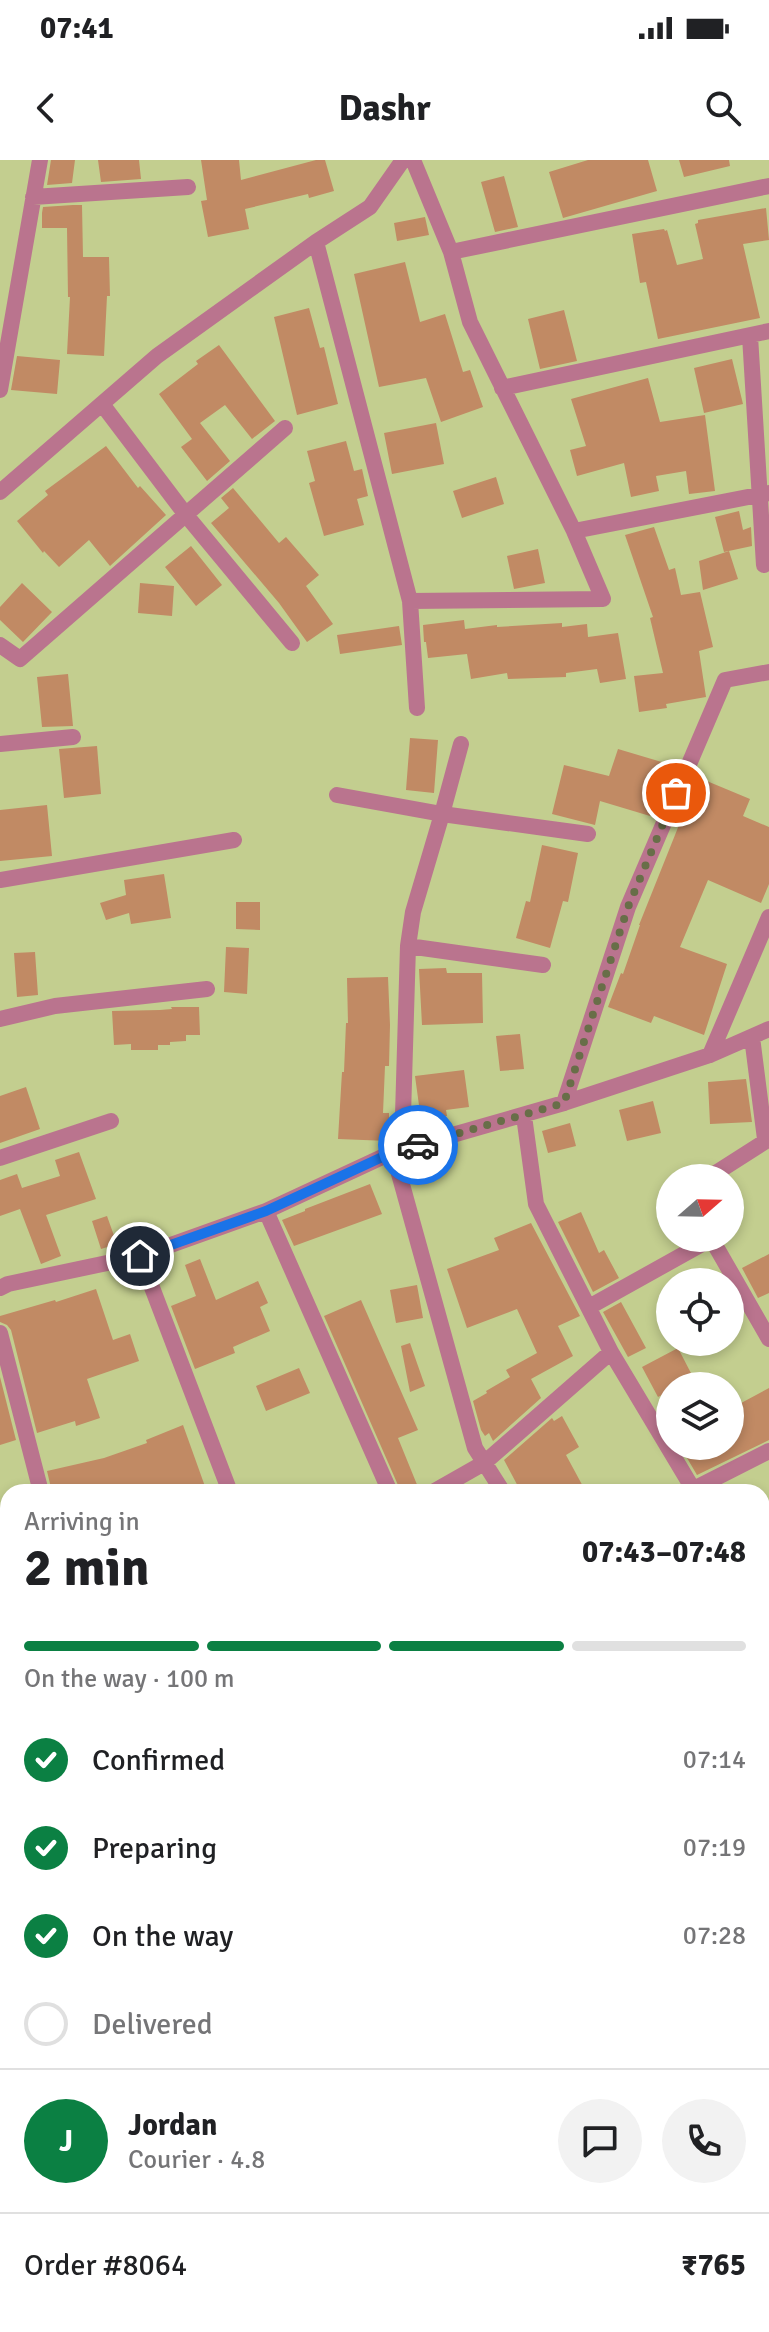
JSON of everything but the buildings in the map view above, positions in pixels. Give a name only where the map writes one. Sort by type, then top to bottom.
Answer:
[{"type":"street","points":[[0,390],[40,160]]},
{"type":"street","points":[[0,492],[157,356],[370,207],[403,160]]},
{"type":"street","points":[[410,601],[603,599],[574,531],[470,322],[451,252],[413,160]]},
{"type":"street","points":[[451,252],[769,186]]},
{"type":"street","points":[[33,197],[188,187]]},
{"type":"street","points":[[316,242],[410,601],[417,708]]},
{"type":"street","points":[[502,388],[769,331]]},
{"type":"street","points":[[750,336],[765,494],[764,565]]},
{"type":"street","points":[[102,404],[186,515],[292,643]]},
{"type":"street","points":[[0,645],[20,659],[285,428]]},
{"type":"street","points":[[574,531],[765,494]]},
{"type":"street","points":[[564,1103],[628,907],[725,680],[769,672]]},
{"type":"street","points":[[0,744],[73,737]]},
{"type":"street","points":[[461,744],[413,912],[408,946],[397,1150],[475,1448],[498,1484]]},
{"type":"street","points":[[337,795],[442,814],[588,834]]},
{"type":"street","points":[[0,880],[234,840]]},
{"type":"street","points":[[710,1055],[769,917]]},
{"type":"street","points":[[408,946],[543,965]]},
{"type":"street","points":[[0,1019],[55,1006],[207,989]]},
{"type":"street","points":[[0,1288],[140,1256],[266,1211],[397,1150],[564,1103],[710,1055],[769,1029]]},
{"type":"street","points":[[729,1164],[767,1139],[752,1037]]},
{"type":"street","points":[[524,1116],[536,1204],[611,1352],[686,1484]]},
{"type":"street","points":[[0,1158],[111,1121]]},
{"type":"street","points":[[266,1211],[386,1484]]},
{"type":"street","points":[[589,1307],[686,1252]]},
{"type":"street","points":[[719,1252],[769,1339]]},
{"type":"street","points":[[140,1256],[227,1484]]},
{"type":"street","points":[[0,1333],[39,1484]]},
{"type":"street","points":[[447,1484],[484,1463],[611,1352]]},
{"type":"street","points":[[704,1484],[769,1451]]},
{"type":"way so far","points":[[418,1145],[564,1103],[628,907],[676,793]]},
{"type":"route","points":[[140,1256],[266,1211],[393,1152],[418,1145]]}]
